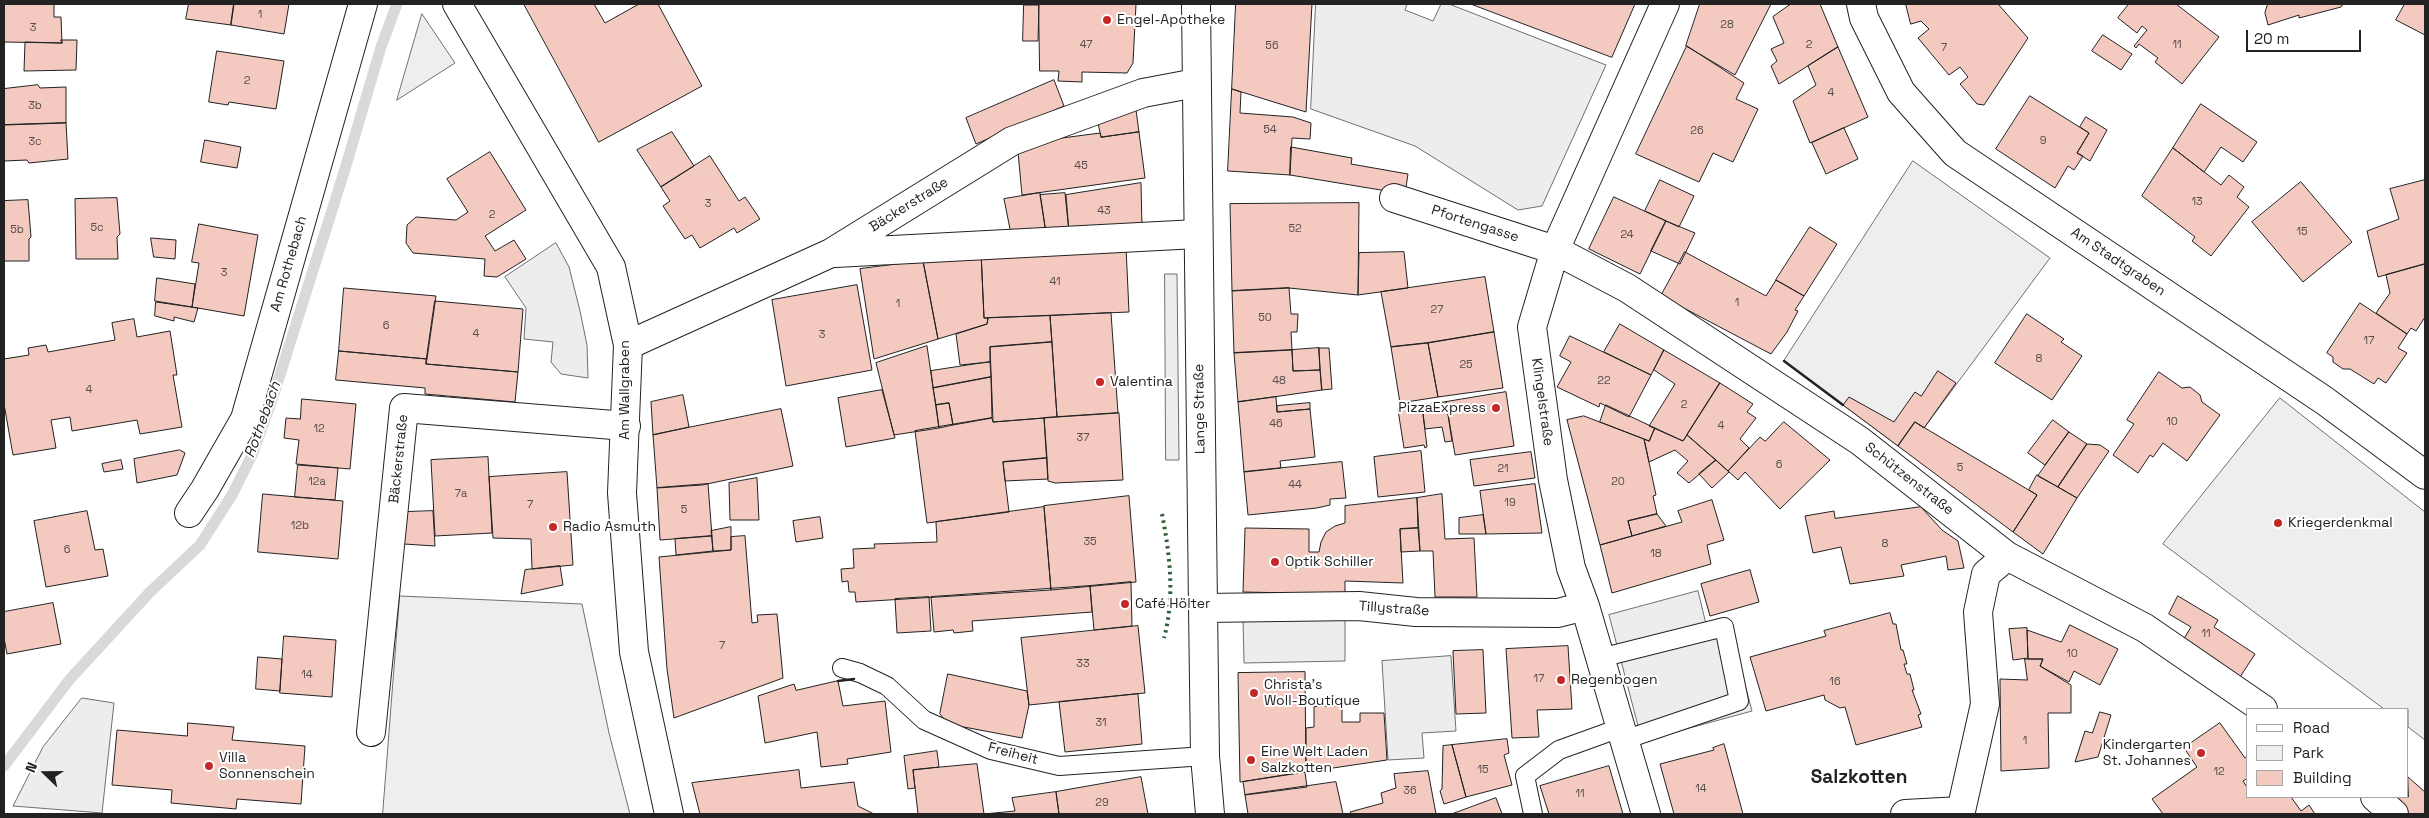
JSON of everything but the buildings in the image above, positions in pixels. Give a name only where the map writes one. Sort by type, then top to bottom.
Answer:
[{"type":"street","name":"Am Rothebach","points":[[189,513],[205,489],[244,419],[363,4]]},
{"type":"street","name":"Am Wallgraben","points":[[457,4],[611,267],[628,345],[622,493],[634,652],[669,814]]},
{"type":"street","name":"Lange Straße","points":[[1196,4],[1197,234],[1203,608],[1206,756],[1210,814]]},
{"type":"street","name":"Klingelstraße","points":[[1646,814],[1585,606],[1571,568],[1553,480],[1532,327],[1555,250],[1665,4]]},
{"type":"street","name":"Am Stadtgraben","points":[[1861,4],[1864,18],[1901,92],[1955,153],[2325,400],[2425,475]]},
{"type":"street","name":"Bäckerstraße","points":[[628,345],[831,253],[1012,141],[1143,93],[1196,83]]},
{"type":"street","name":"Pfortengasse","points":[[1394,198],[1555,250]]},
{"type":"street","points":[[831,253],[1197,234]]},
{"type":"street","name":"Schützenstraße","points":[[1555,250],[1627,288],[1860,441],[2008,556],[2144,628],[2262,708]]},
{"type":"street","name":"Bäckerstraße","points":[[371,732],[404,408],[626,426]]},
{"type":"street","points":[[1909,814],[1961,811],[1985,704],[1978,612],[1986,574],[2008,556]]},
{"type":"street","name":"Tillystraße","points":[[1203,608],[1359,606],[1416,612],[1558,613],[1585,606]]},
{"type":"street","points":[[2376,798],[2394,814]]},
{"type":"lane","points":[[1533,814],[1525,776],[1559,750],[1739,701],[1724,627],[1600,658]]},
{"type":"lane","name":"Freiheit","points":[[842,668],[860,672],[887,686],[924,720],[990,750],[1059,766],[1206,756]]},
{"type":"green space","points":[[422,14],[455,63],[397,100]]},
{"type":"green space","points":[[1913,161],[2050,258],[1924,428],[1915,423],[1898,446],[1784,361]]},
{"type":"green space","points":[[2280,398],[2425,512],[2425,740],[2409,728],[2409,708],[2383,708],[2163,544]]},
{"type":"green space","points":[[400,596],[582,604],[609,733],[630,814],[383,814]]},
{"type":"shaded area","points":[[1316,4],[1407,4],[1405,10],[1433,21],[1441,4],[1449,4],[1606,65],[1542,206],[1518,210],[1415,146],[1311,109]]},
{"type":"shaded area","points":[[556,243],[569,267],[580,311],[587,345],[588,378],[561,374],[551,362],[553,342],[524,339],[526,308],[505,277]]},
{"type":"shaded area","points":[[1165,274],[1177,274],[1179,460],[1166,460]]},
{"type":"shaded area","points":[[1698,591],[1706,624],[1727,618],[1752,711],[1642,741],[1609,615]]},
{"type":"shaded area","points":[[1345,616],[1345,661],[1244,663],[1243,618]]},
{"type":"shaded area","points":[[1451,656],[1456,731],[1422,733],[1424,758],[1388,760],[1382,661]]},
{"type":"shaded area","points":[[82,698],[114,703],[102,813],[13,806],[43,747]]},
{"type":"waterway","name":"Rothebach","points":[[4,766],[70,679],[150,592],[200,545],[232,495],[253,453],[273,397],[345,169],[381,47],[397,4]]},
{"type":"hedge","points":[[1162,514],[1170,576],[1169,608],[1164,638]]},
{"type":"wall","points":[[1784,361],[1843,405]]},
{"type":"wall","points":[[838,681],[854,679]]},
{"type":"place","name":"Engel-Apotheke","points":[[1107,20]]},
{"type":"place","name":"Valentina","points":[[1100,382]]},
{"type":"place","name":"PizzaExpress","points":[[1496,408]]},
{"type":"place","name":"Kriegerdenkmal","points":[[2278,523]]},
{"type":"place","name":"Radio Asmuth","points":[[553,527]]},
{"type":"place","name":"Optik Schiller","points":[[1275,562]]},
{"type":"place","name":"Café Hölter","points":[[1125,604]]},
{"type":"place","name":"Regenbogen","points":[[1561,680]]},
{"type":"place","name":"Christa's Woll-Boutique","points":[[1254,693]]},
{"type":"place","name":"Kindergarten St. Johannes","points":[[2201,753]]},
{"type":"place","name":"Eine Welt Laden Salzkotten","points":[[1251,760]]},
{"type":"place","name":"Villa Sonnenschein","points":[[209,766]]},
{"type":"district","name":"Salzkotten","points":[[1859,778]]}]
